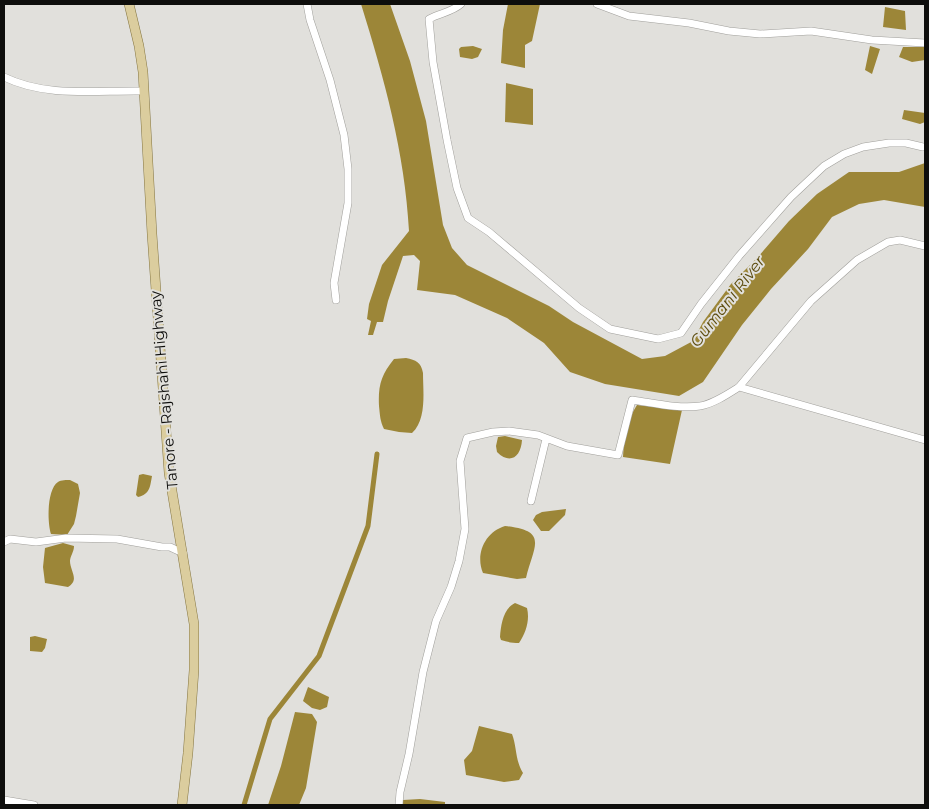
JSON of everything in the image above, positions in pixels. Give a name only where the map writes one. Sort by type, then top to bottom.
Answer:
[{"type":"main road","name":"Tanore - Rajshahi Highway","points":[[129,4],[143,72],[168,464],[194,624],[194,670],[190,734],[182,805]]},
{"type":"street","points":[[307,4],[344,135],[348,170],[348,203],[334,283],[336,300]]},
{"type":"street","points":[[461,4],[455,10],[438,14],[429,19],[432,62],[447,140],[457,188],[468,218],[489,232],[579,308],[610,329],[658,340],[681,333],[701,304],[745,249],[791,197],[824,166],[844,154],[863,147],[889,143],[906,143],[925,147]]},
{"type":"street","points":[[597,4],[629,16],[688,23],[729,31],[760,34],[811,31],[872,40],[925,43]]},
{"type":"street","points":[[4,77],[26,86],[49,90],[143,92]]},
{"type":"street","points":[[399,805],[423,672],[436,621],[452,587],[465,529],[460,461],[467,438],[493,432],[509,431],[538,435],[568,446],[618,455],[632,400],[670,405],[700,406],[719,399],[739,387],[811,301],[870,250],[888,242],[900,240],[925,246]]},
{"type":"street","points":[[739,387],[925,440]]},
{"type":"street","points":[[531,501],[546,439]]},
{"type":"street","points":[[4,542],[10,539],[36,542],[66,538],[117,539],[170,547],[183,553]]},
{"type":"street","points":[[4,800],[34,805]]},
{"type":"water","name":"Gumani River","points":[[361,4],[390,4],[410,61],[426,121],[443,225],[452,248],[467,265],[549,306],[573,322],[642,359],[665,356],[693,341],[703,322],[731,284],[758,257],[789,221],[817,194],[849,172],[899,172],[925,163],[925,207],[884,200],[859,204],[832,217],[808,249],[771,289],[742,325],[703,382],[679,396],[605,384],[570,372],[544,343],[507,318],[455,295],[417,290],[420,261],[414,255],[403,256],[383,322],[377,322],[373,335],[368,335],[371,321],[367,319],[369,304],[382,265],[409,231],[407,202],[398,144],[378,60]]},
{"type":"water","points":[[508,4],[540,4],[532,41],[525,45],[525,68],[501,63],[503,30]]},
{"type":"water","points":[[885,7],[905,11],[906,30],[883,27]]},
{"type":"water","points":[[473,46],[482,49],[478,57],[472,59],[460,57],[459,49],[461,47]]},
{"type":"water","points":[[870,46],[880,49],[872,74],[865,70]]},
{"type":"water","points":[[903,47],[925,47],[925,60],[912,62],[899,57]]},
{"type":"water","points":[[506,83],[533,89],[533,125],[505,122]]},
{"type":"water","points":[[904,110],[925,113],[925,122],[920,124],[902,119]]},
{"type":"water","points":[[406,358],[418,362],[423,373],[422,413],[417,427],[412,433],[384,429],[379,406],[379,392],[386,370],[394,359]]},
{"type":"water","points":[[637,405],[682,410],[670,464],[623,457],[627,430]]},
{"type":"water","points":[[505,436],[522,440],[520,451],[514,457],[506,458],[497,452],[498,437]]},
{"type":"water","points":[[139,475],[152,476],[151,484],[145,494],[138,497],[136,495]]},
{"type":"water","points":[[70,480],[78,484],[80,493],[74,524],[67,535],[51,534],[49,514],[52,491],[58,482]]},
{"type":"water","points":[[566,509],[565,515],[549,531],[541,531],[533,520],[536,515],[542,512]]},
{"type":"water","points":[[505,526],[519,528],[533,536],[534,548],[526,578],[517,579],[483,573],[480,558],[487,538]]},
{"type":"water","points":[[63,543],[74,546],[70,565],[74,578],[72,584],[68,587],[45,583],[43,567],[45,548]]},
{"type":"water","points":[[515,603],[527,608],[528,613],[527,626],[519,643],[503,641],[500,637],[505,613]]},
{"type":"water","points":[[35,636],[47,639],[42,652],[30,651],[30,637]]},
{"type":"water","points":[[308,687],[329,697],[327,707],[320,710],[312,708],[303,701]]},
{"type":"water","points":[[295,712],[312,714],[317,722],[306,788],[299,805],[268,805],[281,766]]},
{"type":"water","points":[[479,726],[512,734],[523,773],[519,780],[504,782],[466,775],[464,760],[472,751]]},
{"type":"water","points":[[420,799],[445,802],[445,805],[402,805],[403,800]]},
{"type":"waterway","points":[[244,805],[270,719],[319,656],[368,526],[377,454]]}]
